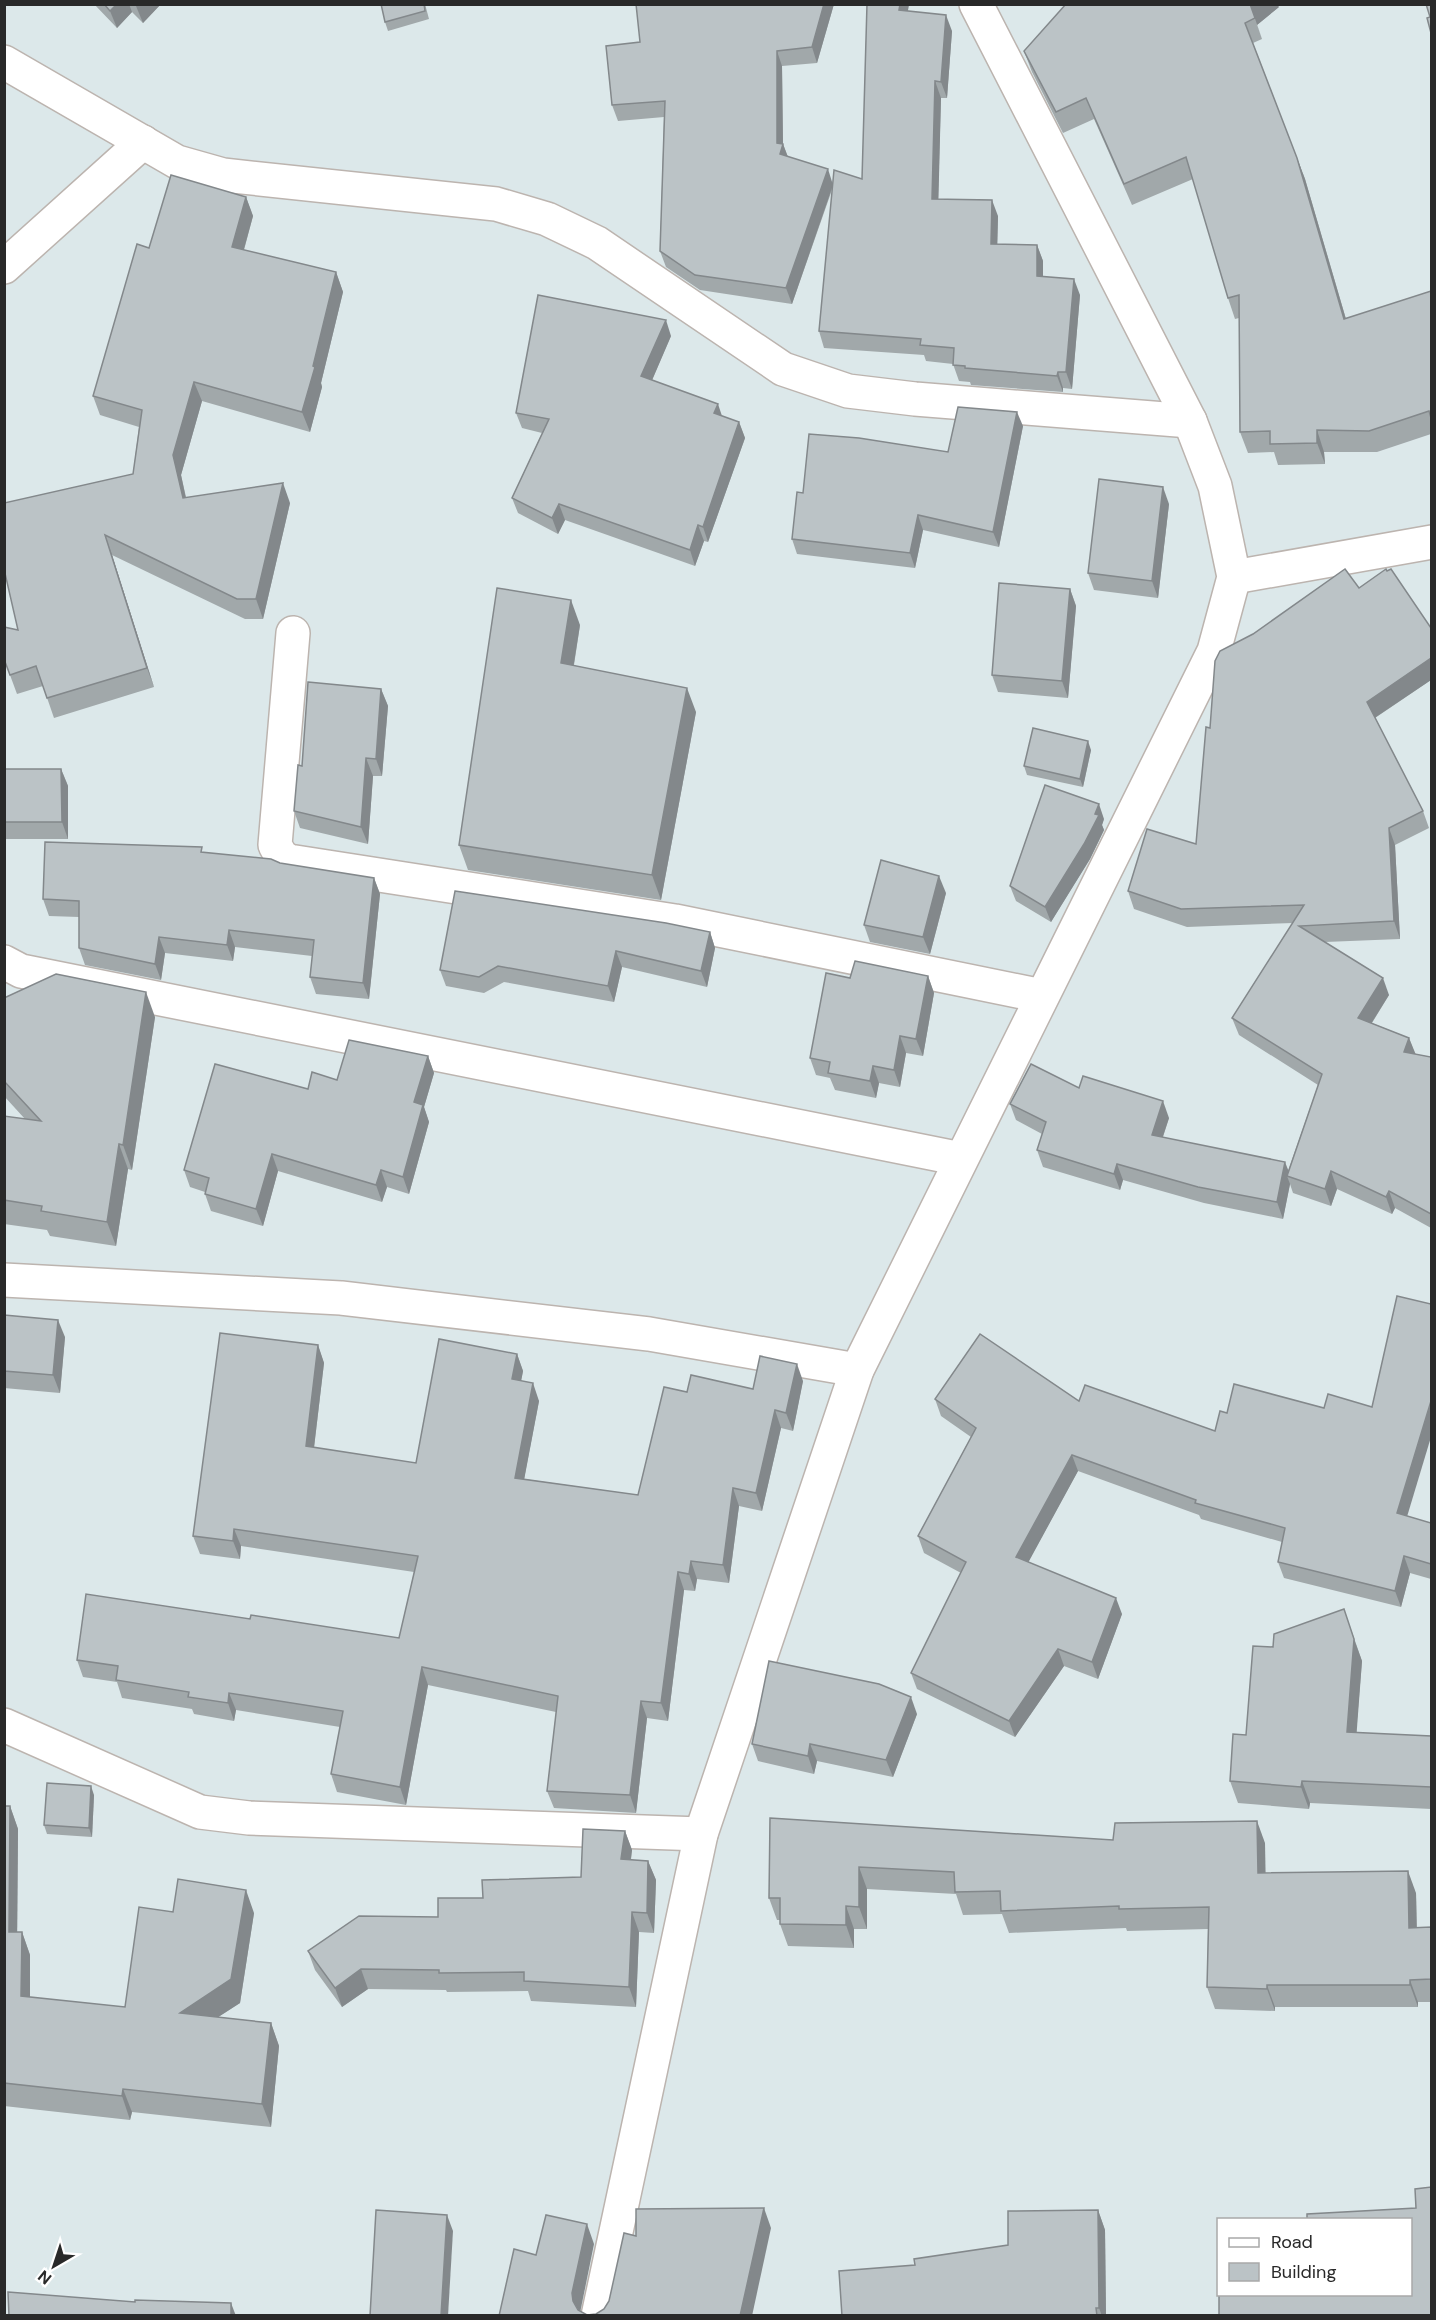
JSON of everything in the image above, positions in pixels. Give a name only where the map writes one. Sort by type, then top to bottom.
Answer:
[{"type":"street","points":[[598,2316],[700,1834],[857,1370],[1214,651],[1234,577],[1215,486],[1190,421],[976,4]]},
{"type":"street","points":[[4,62],[177,162],[223,175],[496,204],[547,219],[597,243],[783,369],[848,391],[915,399],[1190,421]]},
{"type":"street","points":[[4,267],[143,142]]},
{"type":"street","points":[[1234,577],[1431,542]]},
{"type":"street","points":[[293,633],[275,845],[281,856],[289,861],[675,921],[1042,996]]},
{"type":"street","points":[[4,962],[21,971],[961,1159]]},
{"type":"street","points":[[4,1280],[341,1298],[649,1334],[857,1370]]},
{"type":"street","points":[[4,1725],[200,1812],[249,1818],[700,1834]]},
{"type":"building","points":[[104,4],[117,4],[110,11]]},
{"type":"building","points":[[381,4],[424,4],[425,11],[385,22]]},
{"type":"building","points":[[636,4],[824,4],[812,47],[777,51],[777,143],[783,144],[780,154],[828,169],[786,288],[695,275],[660,251],[665,101],[612,105],[606,46],[640,42]]},
{"type":"building","points":[[867,4],[900,4],[899,10],[946,15],[941,82],[935,81],[932,199],[992,200],[991,244],[1037,245],[1037,276],[1074,279],[1066,372],[1058,372],[1057,376],[965,368],[965,366],[953,365],[954,348],[920,345],[921,339],[819,331],[834,170],[862,179]]},
{"type":"building","points":[[1066,4],[1250,4],[1255,18],[1245,23],[1297,158],[1344,319],[1431,291],[1431,418],[1429,411],[1369,431],[1317,430],[1317,443],[1270,444],[1270,431],[1240,432],[1239,295],[1228,298],[1186,157],[1124,184],[1086,98],[1056,112],[1024,51]]},
{"type":"building","points":[[1426,4],[1431,4],[1431,33],[1427,18],[1430,17]]},
{"type":"building","points":[[171,175],[246,197],[232,247],[336,272],[313,366],[315,367],[302,412],[194,382],[173,455],[183,498],[283,483],[256,599],[237,599],[105,535],[147,668],[47,698],[36,666],[10,675],[4,659],[4,627],[18,630],[4,569],[4,503],[133,474],[142,410],[93,396],[137,244],[149,248]]},
{"type":"building","points":[[538,295],[666,320],[641,376],[718,404],[714,413],[739,422],[703,527],[698,525],[690,550],[559,504],[552,518],[512,498],[549,419],[516,413]]},
{"type":"building","points":[[958,407],[1017,412],[993,532],[918,515],[910,553],[792,539],[797,492],[803,493],[809,434],[859,438],[948,452]]},
{"type":"building","points":[[1099,479],[1163,487],[1152,581],[1088,573]]},
{"type":"building","points":[[1345,569],[1359,588],[1386,569],[1387,571],[1391,569],[1431,628],[1431,658],[1367,702],[1423,811],[1389,828],[1394,921],[1299,926],[1383,978],[1358,1018],[1409,1038],[1404,1052],[1431,1057],[1431,1214],[1389,1191],[1386,1197],[1331,1171],[1325,1189],[1287,1176],[1322,1074],[1232,1018],[1304,905],[1181,909],[1128,891],[1147,829],[1196,844],[1206,727],[1210,728],[1215,661],[1220,651],[1253,634]]},
{"type":"building","points":[[999,583],[1070,589],[1062,681],[992,675]]},
{"type":"building","points":[[497,588],[571,600],[561,663],[687,688],[652,875],[459,845]]},
{"type":"building","points":[[308,682],[381,689],[376,759],[366,758],[361,827],[294,811],[298,765],[302,766]]},
{"type":"building","points":[[1033,728],[1088,741],[1080,779],[1024,766]]},
{"type":"building","points":[[4,769],[61,769],[62,822],[4,822]]},
{"type":"building","points":[[1045,785],[1099,804],[1095,814],[1099,815],[1045,907],[1010,886]]},
{"type":"building","points":[[45,842],[202,847],[201,852],[271,859],[280,863],[374,878],[363,983],[310,977],[314,940],[229,930],[227,945],[159,937],[155,964],[79,948],[79,901],[43,899]]},
{"type":"building","points":[[881,860],[939,876],[923,937],[864,925]]},
{"type":"building","points":[[455,891],[666,923],[710,932],[701,971],[616,951],[608,986],[498,966],[479,977],[440,970]]},
{"type":"building","points":[[855,961],[928,976],[916,1039],[900,1036],[894,1070],[873,1066],[870,1081],[828,1073],[830,1062],[810,1058],[826,973],[850,978]]},
{"type":"building","points":[[56,974],[146,992],[123,1145],[119,1144],[107,1222],[41,1211],[42,1206],[4,1200],[4,1116],[41,1121],[4,1081],[4,998]]},
{"type":"building","points":[[349,1040],[428,1056],[414,1102],[423,1105],[403,1177],[381,1170],[376,1185],[272,1154],[256,1209],[205,1194],[209,1178],[184,1170],[215,1064],[308,1089],[312,1072],[337,1080]]},
{"type":"building","points":[[1031,1064],[1079,1088],[1083,1076],[1163,1101],[1152,1135],[1285,1162],[1277,1202],[1198,1187],[1117,1164],[1114,1174],[1037,1150],[1046,1122],[1010,1104]]},
{"type":"building","points":[[1397,1296],[1431,1304],[1431,1401],[1397,1513],[1431,1523],[1431,1564],[1404,1556],[1395,1591],[1278,1562],[1285,1528],[1195,1503],[1196,1500],[1072,1455],[1016,1557],[1116,1598],[1092,1662],[1058,1649],[1009,1721],[911,1673],[966,1562],[918,1536],[976,1428],[935,1399],[980,1334],[1079,1401],[1085,1385],[1215,1431],[1220,1411],[1227,1413],[1234,1384],[1324,1408],[1328,1394],[1372,1407]]},
{"type":"building","points":[[4,1315],[58,1320],[53,1375],[4,1371]]},
{"type":"building","points":[[220,1333],[318,1345],[306,1446],[416,1463],[439,1339],[517,1354],[512,1379],[533,1383],[515,1478],[638,1495],[664,1387],[687,1392],[691,1375],[753,1389],[760,1356],[797,1364],[786,1413],[775,1410],[756,1493],[733,1488],[723,1565],[691,1561],[689,1574],[678,1572],[661,1703],[641,1701],[630,1795],[547,1791],[558,1696],[422,1667],[400,1787],[331,1774],[343,1711],[229,1693],[228,1703],[188,1697],[189,1692],[116,1680],[118,1666],[77,1660],[86,1594],[250,1619],[251,1615],[399,1638],[418,1556],[234,1529],[233,1541],[193,1536]]},
{"type":"building","points":[[1344,1609],[1354,1639],[1347,1732],[1431,1736],[1431,1787],[1302,1781],[1301,1787],[1230,1781],[1233,1734],[1246,1735],[1253,1646],[1273,1647],[1274,1634]]},
{"type":"building","points":[[769,1661],[879,1684],[911,1697],[886,1760],[810,1744],[808,1756],[752,1744]]},
{"type":"building","points":[[47,1783],[91,1786],[89,1828],[44,1825]]},
{"type":"building","points":[[4,1806],[10,1806],[9,1932],[22,1932],[21,1996],[125,2007],[139,1907],[173,1912],[178,1879],[246,1890],[231,1979],[180,2013],[271,2023],[262,2104],[123,2089],[122,2096],[4,2083]]},
{"type":"building","points":[[770,1818],[1113,1840],[1115,1823],[1257,1821],[1258,1873],[1408,1871],[1409,1928],[1431,1927],[1431,1979],[1410,1980],[1410,1985],[1267,1985],[1267,1989],[1207,1987],[1209,1907],[1119,1909],[1119,1906],[1001,1911],[1000,1891],[955,1892],[954,1872],[859,1867],[859,1907],[846,1906],[846,1925],[780,1924],[780,1898],[769,1898]]},
{"type":"building","points":[[583,1829],[625,1831],[621,1859],[648,1861],[647,1913],[632,1912],[629,1987],[524,1981],[524,1972],[439,1973],[439,1970],[361,1969],[335,1988],[308,1951],[359,1916],[438,1917],[438,1898],[483,1898],[482,1880],[581,1877]]},
{"type":"building","points":[[1431,2187],[1431,2316],[1219,2316],[1219,2296],[1412,2296],[1412,2218],[1307,2218],[1307,2214],[1416,2208],[1415,2189]]},
{"type":"building","points":[[764,2208],[740,2316],[499,2316],[514,2249],[536,2255],[546,2215],[587,2224],[572,2293],[578,2310],[587,2315],[596,2314],[604,2309],[609,2301],[624,2233],[636,2236],[636,2209]]},
{"type":"building","points":[[376,2210],[447,2215],[441,2316],[370,2316]]},
{"type":"building","points":[[1098,2210],[1099,2308],[1096,2308],[1097,2316],[842,2316],[839,2271],[915,2265],[914,2259],[1008,2245],[1008,2211]]},
{"type":"building","points":[[8,2292],[135,2302],[135,2300],[231,2303],[231,2316],[9,2316]]}]
